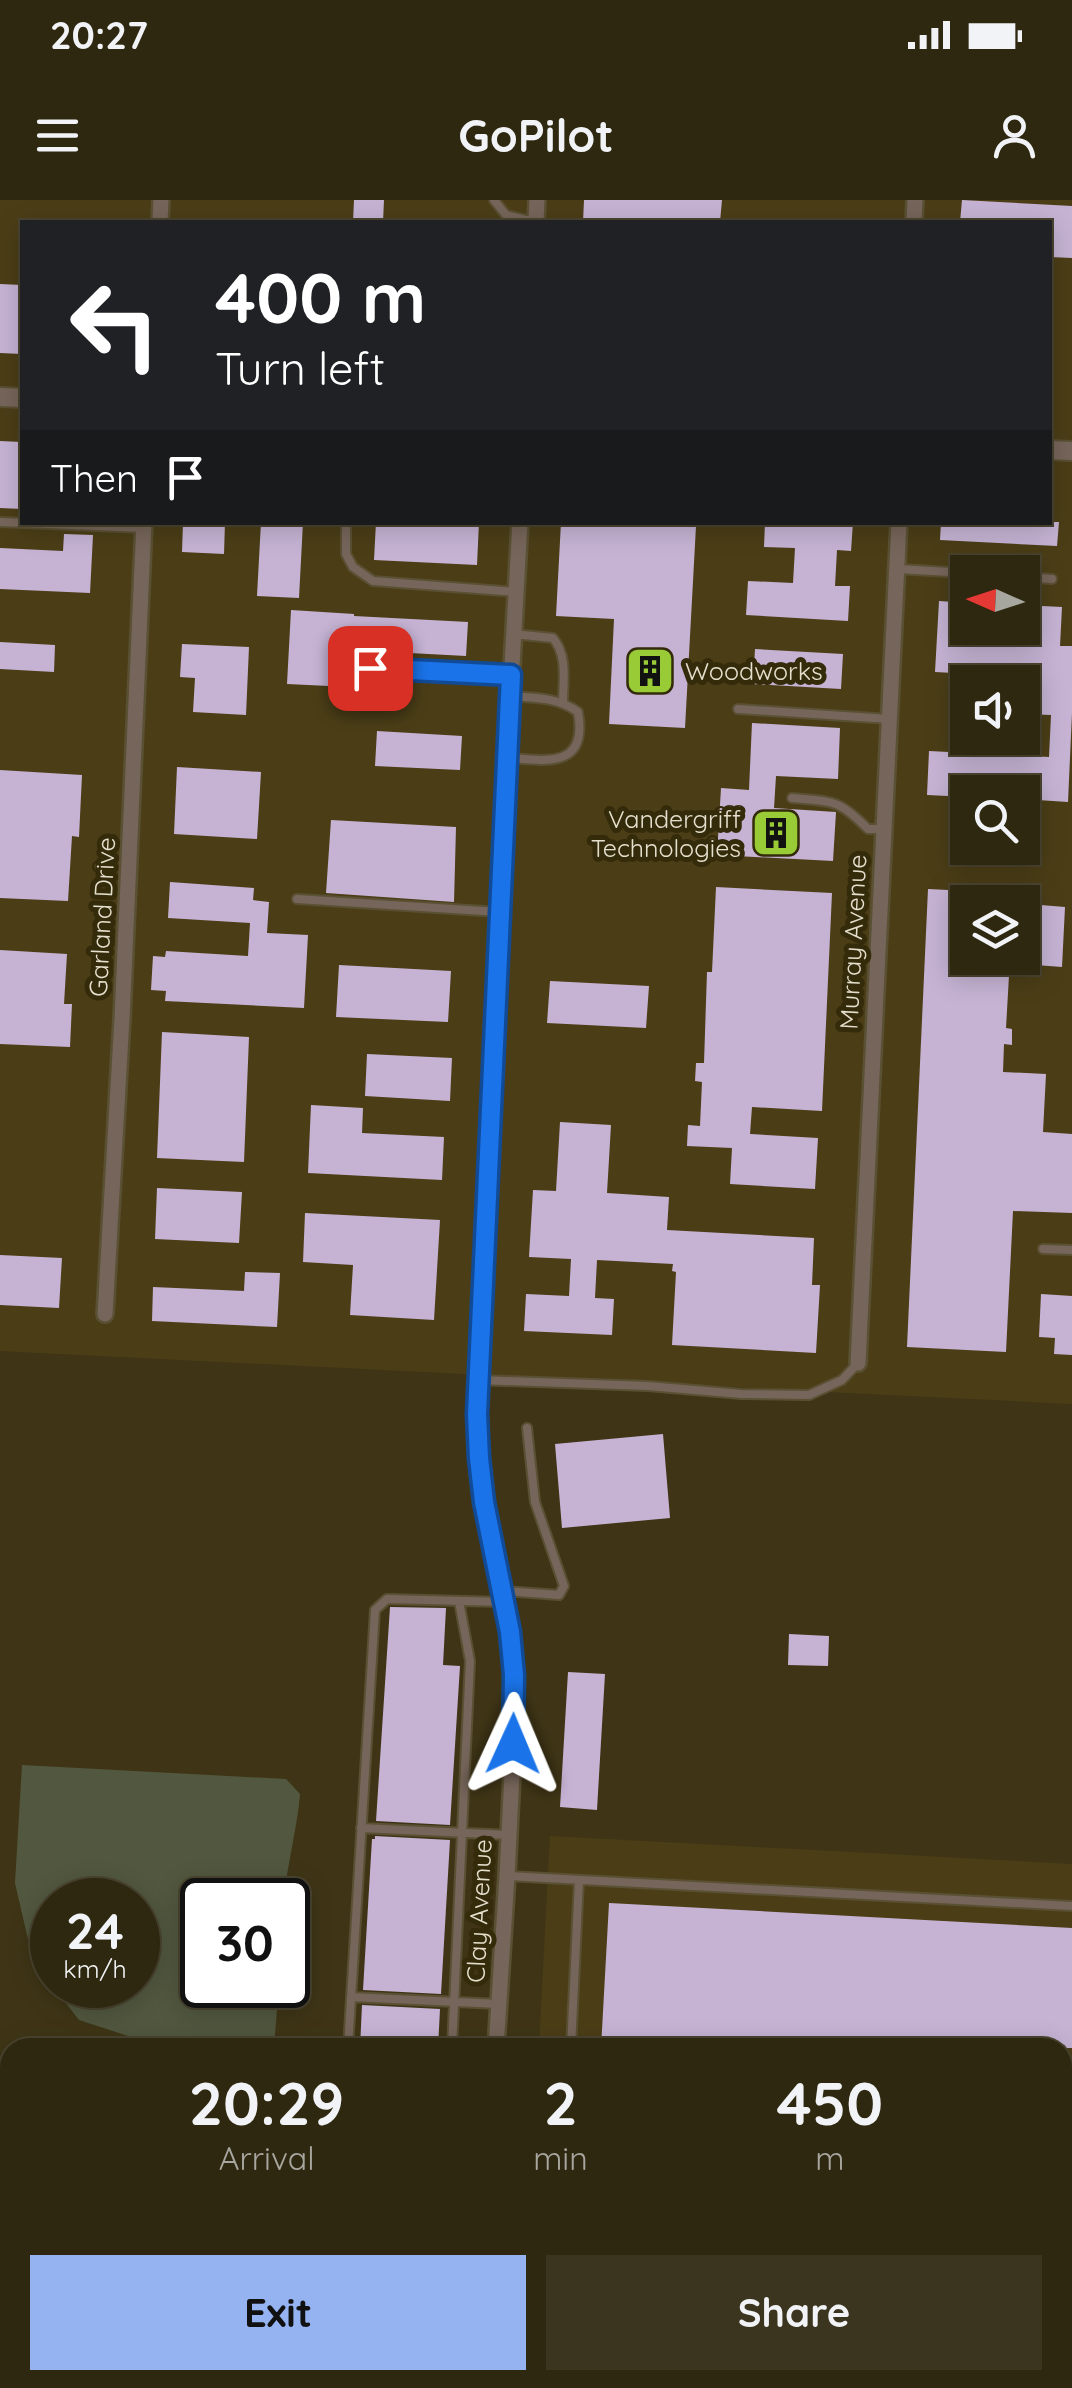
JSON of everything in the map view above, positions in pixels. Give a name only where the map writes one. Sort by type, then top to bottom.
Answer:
[{"type":"street","name":"Garland Drive","points":[[105,1314],[122,1033],[144,525]]},
{"type":"street","name":"Clay Avenue","points":[[496,2038],[514,1675],[477,1436],[520,525]]},
{"type":"street","name":"Murray Avenue","points":[[858,1364],[898,525]]},
{"type":"lane","points":[[494,200],[506,215],[527,220]]},
{"type":"lane","points":[[346,525],[346,554],[353,567],[373,581],[516,592]]},
{"type":"lane","points":[[896,569],[950,572]]},
{"type":"lane","points":[[1040,578],[1052,579]]},
{"type":"lane","points":[[514,634],[556,641],[562,656],[563,703]]},
{"type":"lane","points":[[370,668],[511,675]]},
{"type":"lane","points":[[508,758],[553,761],[570,752],[581,728],[578,712],[563,703],[510,696]]},
{"type":"lane","points":[[738,709],[889,719]]},
{"type":"lane","points":[[792,798],[836,802],[868,828],[884,829]]},
{"type":"lane","points":[[297,899],[500,912]]},
{"type":"lane","points":[[1043,1250],[1072,1250]]},
{"type":"lane","points":[[478,1380],[810,1395],[842,1380],[858,1364]]},
{"type":"lane","points":[[349,2038],[375,1610],[387,1600],[460,1601],[560,1594],[564,1586],[535,1502],[527,1428]]},
{"type":"lane","points":[[452,2038],[470,1660],[460,1601]]},
{"type":"lane","points":[[361,1828],[509,1835]]},
{"type":"lane","points":[[507,1876],[1072,1906]]},
{"type":"lane","points":[[571,2038],[579,1880]]},
{"type":"lane","points":[[351,1997],[498,2004]]},
{"type":"shaded area","points":[[0,200],[1072,200],[1072,1404],[0,1351]]},
{"type":"shaded area","points":[[550,1836],[1072,1864],[1072,2038],[539,2038]]},
{"type":"green space","points":[[22,1765],[286,1779],[300,1794],[287,1878],[180,1878],[180,2008],[277,2008],[275,2038],[134,2038],[79,2020],[70,2008],[160,2008],[160,1878],[30,1878],[30,1948],[15,1883]]},
{"type":"building","points":[[354,200],[384,200],[383,220],[353,220]]},
{"type":"building","points":[[584,200],[722,200],[720,220],[583,220]]},
{"type":"building","points":[[962,200],[1072,206],[1072,258],[1052,257],[1052,220],[960,220]]},
{"type":"building","points":[[0,284],[20,285],[20,354],[0,353]]},
{"type":"building","points":[[0,441],[20,442],[20,509],[0,508]]},
{"type":"building","points":[[1059,522],[1057,546],[940,540],[941,525]]},
{"type":"building","points":[[183,525],[225,525],[224,554],[182,552]]},
{"type":"building","points":[[261,525],[303,525],[299,598],[257,596]]},
{"type":"building","points":[[376,525],[479,525],[477,565],[374,560]]},
{"type":"building","name":"Woodworks","points":[[561,525],[696,526],[685,728],[609,724],[614,619],[556,616]]},
{"type":"building","points":[[765,525],[853,525],[851,551],[837,550],[835,586],[850,586],[848,621],[746,615],[748,581],[793,583],[795,548],[764,547]]},
{"type":"building","points":[[64,534],[93,535],[90,593],[0,589],[0,548],[63,551]]},
{"type":"building","points":[[939,601],[950,602],[950,645],[1040,645],[1040,606],[1062,607],[1060,646],[1072,646],[1068,802],[1040,800],[1040,775],[950,775],[950,796],[927,795],[929,751],[1049,757],[1051,715],[1040,715],[1040,665],[950,665],[950,673],[935,672]]},
{"type":"building","points":[[291,610],[468,622],[466,656],[353,650],[350,690],[287,684]]},
{"type":"building","points":[[0,642],[55,645],[54,672],[0,669]]},
{"type":"building","points":[[182,644],[249,647],[246,715],[193,712],[195,678],[180,677]]},
{"type":"building","points":[[755,649],[843,654],[841,689],[753,684]]},
{"type":"building","points":[[752,723],[840,728],[838,779],[776,776],[774,808],[836,812],[833,861],[717,855],[721,788],[749,790]]},
{"type":"building","points":[[377,731],[462,736],[460,770],[375,766]]},
{"type":"building","points":[[177,767],[261,772],[257,839],[174,834]]},
{"type":"building","points":[[0,770],[82,775],[79,837],[72,836],[68,901],[0,898]]},
{"type":"building","points":[[331,820],[456,827],[454,902],[326,893]]},
{"type":"building","points":[[170,882],[254,888],[253,900],[269,902],[267,933],[308,935],[304,1008],[165,1001],[166,991],[151,990],[153,956],[165,957],[166,951],[248,956],[250,923],[168,918]]},
{"type":"building","points":[[716,887],[832,893],[822,1111],[752,1107],[750,1134],[818,1138],[815,1189],[730,1184],[732,1148],[687,1146],[688,1125],[700,1126],[702,1082],[695,1081],[696,1063],[704,1063],[707,972],[712,972]]},
{"type":"building","points":[[928,889],[950,890],[950,975],[1009,975],[1006,1028],[1012,1029],[1012,1045],[1004,1044],[1003,1072],[1046,1074],[1043,1132],[1072,1134],[1072,1213],[1013,1211],[1006,1352],[907,1347]]},
{"type":"building","points":[[1040,895],[1041,905],[1065,907],[1062,967],[1040,965]]},
{"type":"building","points":[[0,950],[67,954],[64,1004],[72,1004],[70,1047],[0,1044]]},
{"type":"building","points":[[339,965],[451,971],[448,1022],[336,1017]]},
{"type":"building","points":[[550,981],[649,986],[646,1028],[547,1023]]},
{"type":"building","points":[[162,1032],[249,1037],[244,1162],[157,1158]]},
{"type":"building","points":[[367,1054],[452,1058],[450,1101],[365,1096]]},
{"type":"building","points":[[311,1105],[363,1108],[362,1133],[444,1137],[442,1180],[308,1173]]},
{"type":"building","points":[[560,1122],[611,1125],[607,1193],[669,1197],[667,1230],[814,1238],[812,1285],[820,1285],[816,1353],[672,1345],[676,1272],[672,1271],[673,1264],[597,1260],[595,1298],[614,1299],[612,1335],[524,1331],[526,1294],[569,1296],[571,1259],[529,1257],[533,1190],[556,1191]]},
{"type":"building","points":[[157,1188],[242,1192],[239,1243],[155,1239]]},
{"type":"building","points":[[305,1213],[440,1220],[434,1320],[350,1315],[353,1265],[303,1262]]},
{"type":"building","points":[[0,1255],[62,1258],[59,1308],[0,1305]]},
{"type":"building","points":[[245,1272],[280,1273],[277,1327],[152,1321],[153,1287],[244,1291]]},
{"type":"building","points":[[1041,1294],[1072,1296],[1072,1355],[1054,1354],[1055,1338],[1039,1337]]},
{"type":"building","points":[[663,1434],[670,1518],[562,1528],[555,1444]]},
{"type":"building","points":[[390,1607],[446,1608],[443,1665],[460,1666],[450,1825],[376,1821]]},
{"type":"building","points":[[789,1634],[829,1636],[828,1666],[788,1665]]},
{"type":"building","points":[[568,1672],[605,1674],[597,1810],[560,1807]]},
{"type":"building","points":[[375,1836],[450,1840],[441,1994],[363,1990]]},
{"type":"building","points":[[609,1903],[1072,1928],[1072,2038],[602,2038]]},
{"type":"building","points":[[362,2005],[440,2009],[439,2038],[360,2038]]},
{"type":"place","name":"Woodworks","points":[[650,671]]},
{"type":"place","name":"Vandergriff Technologies","points":[[776,833]]},
{"type":"route","points":[[370,668],[511,675],[477,1414],[484,1502],[510,1632],[513,1744]]}]
